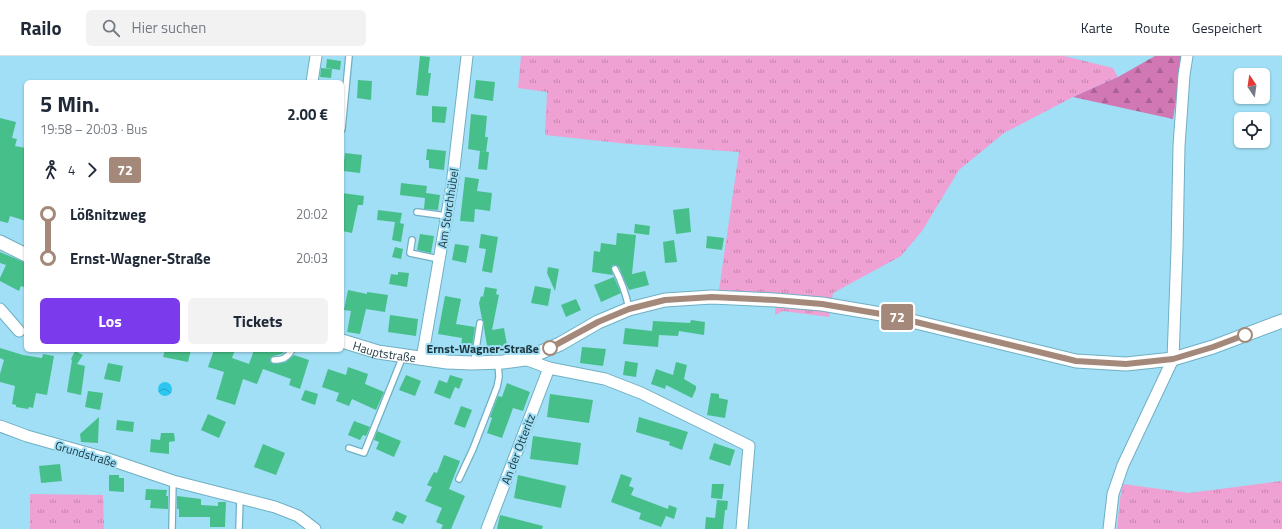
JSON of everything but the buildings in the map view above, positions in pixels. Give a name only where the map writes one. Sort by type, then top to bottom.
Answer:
[{"type":"street","points":[[312,80],[316,56]]},
{"type":"street","name":"Am Storchhübel","points":[[422,359],[452,185],[467,56]]},
{"type":"street","points":[[1109,529],[1113,494],[1123,465],[1173,359],[1179,146],[1184,75],[1187,56]]},
{"type":"street","points":[[0,242],[24,254]]},
{"type":"street","name":"Hauptstraße","points":[[344,342],[378,352],[447,362],[474,363],[525,359],[560,344],[598,322],[629,309],[665,300],[712,297],[822,304],[895,316],[1076,361],[1126,364],[1173,359],[1213,347],[1282,321]]},
{"type":"street","points":[[0,309],[18,331]]},
{"type":"street","points":[[525,359],[549,368],[605,379],[641,393],[749,446],[742,529]]},
{"type":"street","name":"An der Otteritz","points":[[487,529],[549,368]]},
{"type":"street","name":"Grundstraße","points":[[0,426],[27,436],[105,458],[173,481],[281,509],[298,516],[315,529]]},
{"type":"lane","points":[[344,108],[349,56]]},
{"type":"lane","points":[[418,212],[447,216]]},
{"type":"lane","points":[[412,240],[410,253],[440,259]]},
{"type":"lane","points":[[615,269],[619,276],[629,309]]},
{"type":"lane","points":[[474,363],[480,323]]},
{"type":"lane","points":[[274,360],[284,359],[291,352]]},
{"type":"lane","points":[[349,448],[364,453],[403,356]]},
{"type":"lane","points":[[459,479],[473,449],[497,387],[499,377],[498,362]]},
{"type":"lane","points":[[172,529],[173,481]]},
{"type":"lane","points":[[239,529],[240,498]]},
{"type":"green space","points":[[521,56],[1064,56],[1113,68],[1118,77],[1073,97],[1004,133],[959,170],[922,231],[901,256],[833,293],[829,317],[783,311],[775,315],[776,294],[719,290],[739,152],[629,144],[545,135],[547,92],[518,88]]},
{"type":"green space","points":[[1155,56],[1183,56],[1173,119],[1073,97],[1118,77]]},
{"type":"green space","points":[[1282,481],[1282,529],[1117,529],[1123,484],[1189,493]]},
{"type":"green space","points":[[30,494],[103,495],[104,529],[30,529]]},
{"type":"water","points":[[162,382],[168,382],[172,386],[172,392],[168,396],[162,396],[158,392],[158,386]]},
{"type":"bus line","name":"72","points":[[550,348],[560,344],[598,322],[629,309],[665,300],[712,297],[822,304],[887,315],[1076,361],[1126,364],[1173,359],[1213,347],[1245,335]]},
{"type":"place","name":"Ernst-Wagner-Straße","points":[[550,348]]}]
